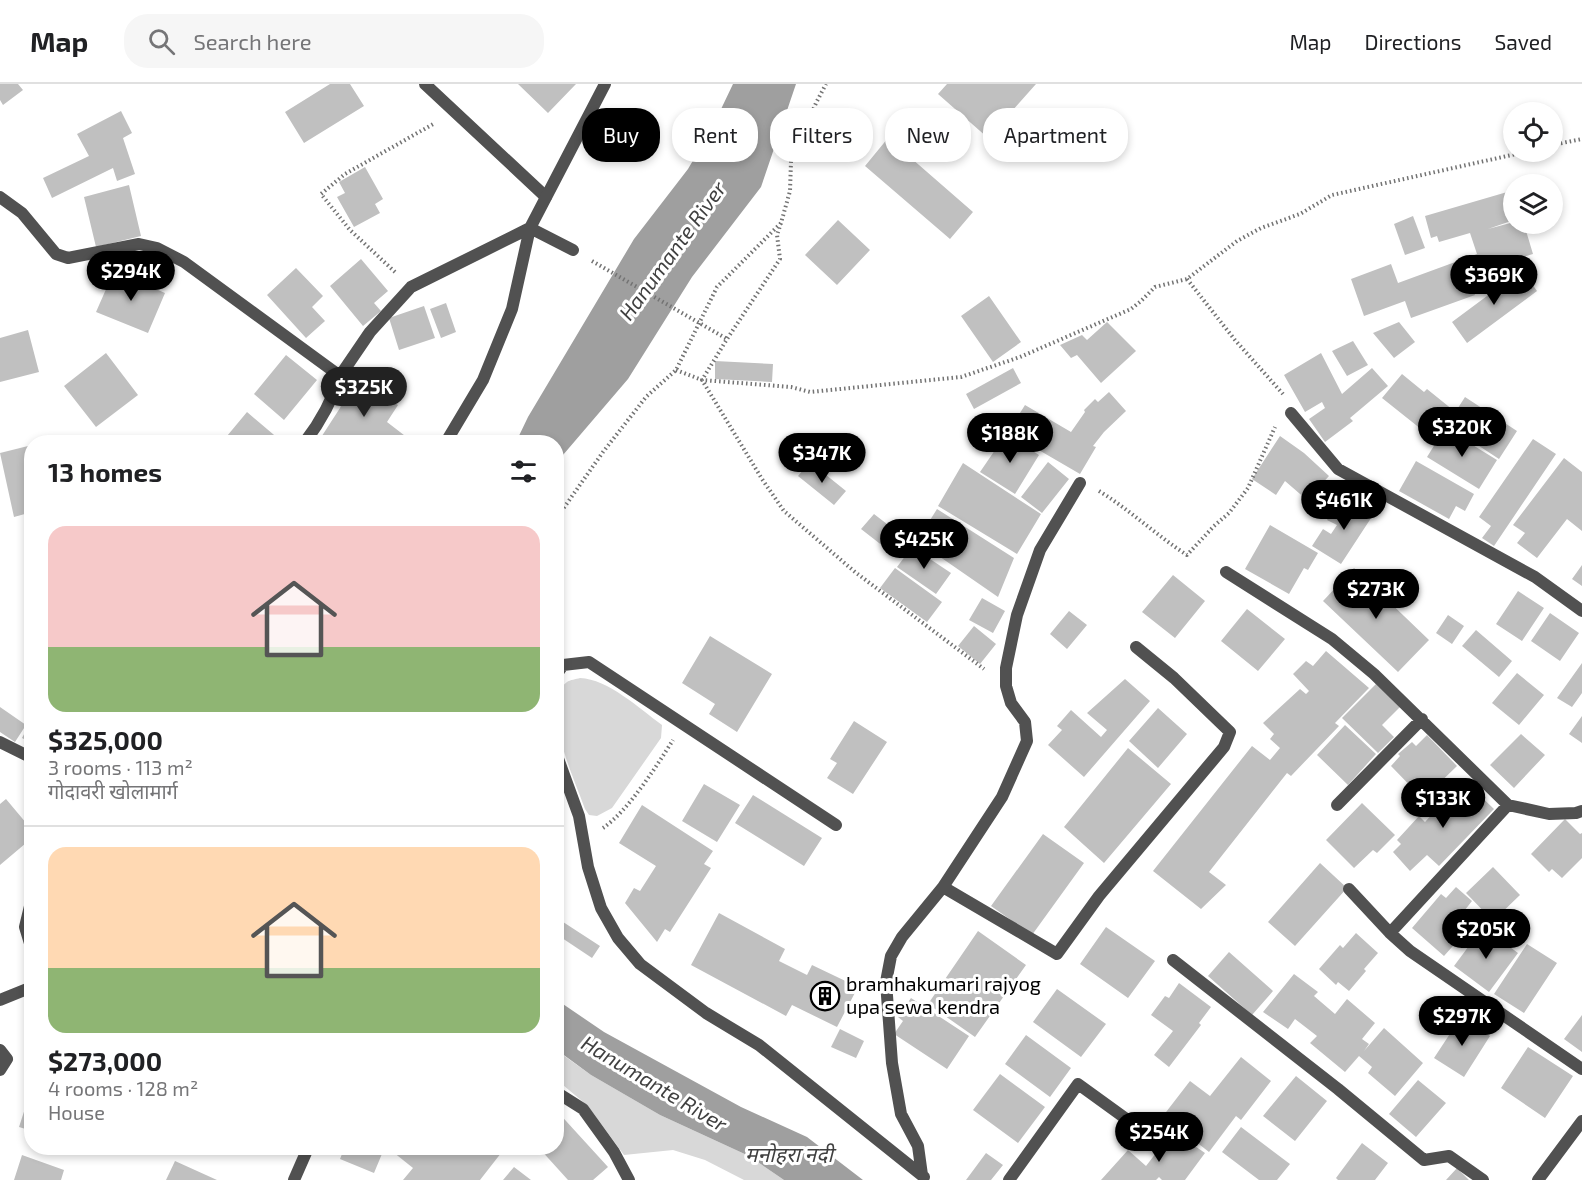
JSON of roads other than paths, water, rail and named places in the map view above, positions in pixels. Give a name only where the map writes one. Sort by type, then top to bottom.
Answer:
[{"type":"street","points":[[425,84],[546,197]]},
{"type":"street","points":[[450,435],[483,381],[512,309],[530,228],[605,84]]},
{"type":"street","points":[[0,197],[22,213],[56,254],[68,258],[139,244],[157,248],[184,262],[340,376]]},
{"type":"street","points":[[310,435],[322,420],[334,396],[340,376],[370,332],[411,287],[530,228]]},
{"type":"street","points":[[530,228],[573,250]]},
{"type":"street","points":[[1290,410],[1338,469],[1515,565],[1582,611]]},
{"type":"street","points":[[925,1178],[918,1146],[901,1114],[892,1063],[885,982],[891,956],[902,937],[943,887],[1002,797],[1027,741],[1025,722],[1011,703],[1006,686],[1006,668],[1017,615],[1040,550],[1080,483]]},
{"type":"street","points":[[1226,572],[1332,639],[1422,719],[1508,805],[1549,814],[1582,811]]},
{"type":"street","points":[[943,887],[1057,954],[1099,896],[1224,747],[1230,732],[1174,678],[1136,646]]},
{"type":"street","points":[[564,665],[589,662],[836,825]]},
{"type":"street","points":[[1337,805],[1422,719]]},
{"type":"street","points":[[0,742],[24,754]]},
{"type":"street","points":[[564,775],[579,816],[588,867],[601,908],[618,938],[640,964],[706,1013],[759,1045],[925,1178]]},
{"type":"street","points":[[1390,933],[1508,805]]},
{"type":"street","points":[[1349,889],[1410,951],[1582,1069]]},
{"type":"street","points":[[1173,960],[1329,1081],[1424,1160],[1449,1156],[1483,1180]]},
{"type":"street","points":[[0,1000],[24,990]]},
{"type":"street","points":[[0,1050],[7,1059],[0,1070]]},
{"type":"street","points":[[1009,1180],[1078,1084],[1154,1139]]},
{"type":"street","points":[[564,1097],[583,1109],[614,1152],[629,1180]]},
{"type":"street","points":[[1538,1180],[1582,1121]]},
{"type":"street","points":[[294,1180],[305,1155]]},
{"type":"water","name":"Hanumante River","points":[[733,84],[796,84],[788,108],[770,108],[770,161],[761,187],[692,277],[628,379],[564,454],[564,435],[519,435],[634,239],[692,162],[758,162],[758,108],[722,108]]},
{"type":"water","name":"मनोहरा नदी","points":[[564,1005],[604,1032],[741,1107],[807,1137],[863,1180],[784,1180],[749,1156],[660,1115],[591,1075],[564,1055]]},
{"type":"place","name":"bramhakumari rajyog upa sewa kendra","points":[[825,996]]}]
